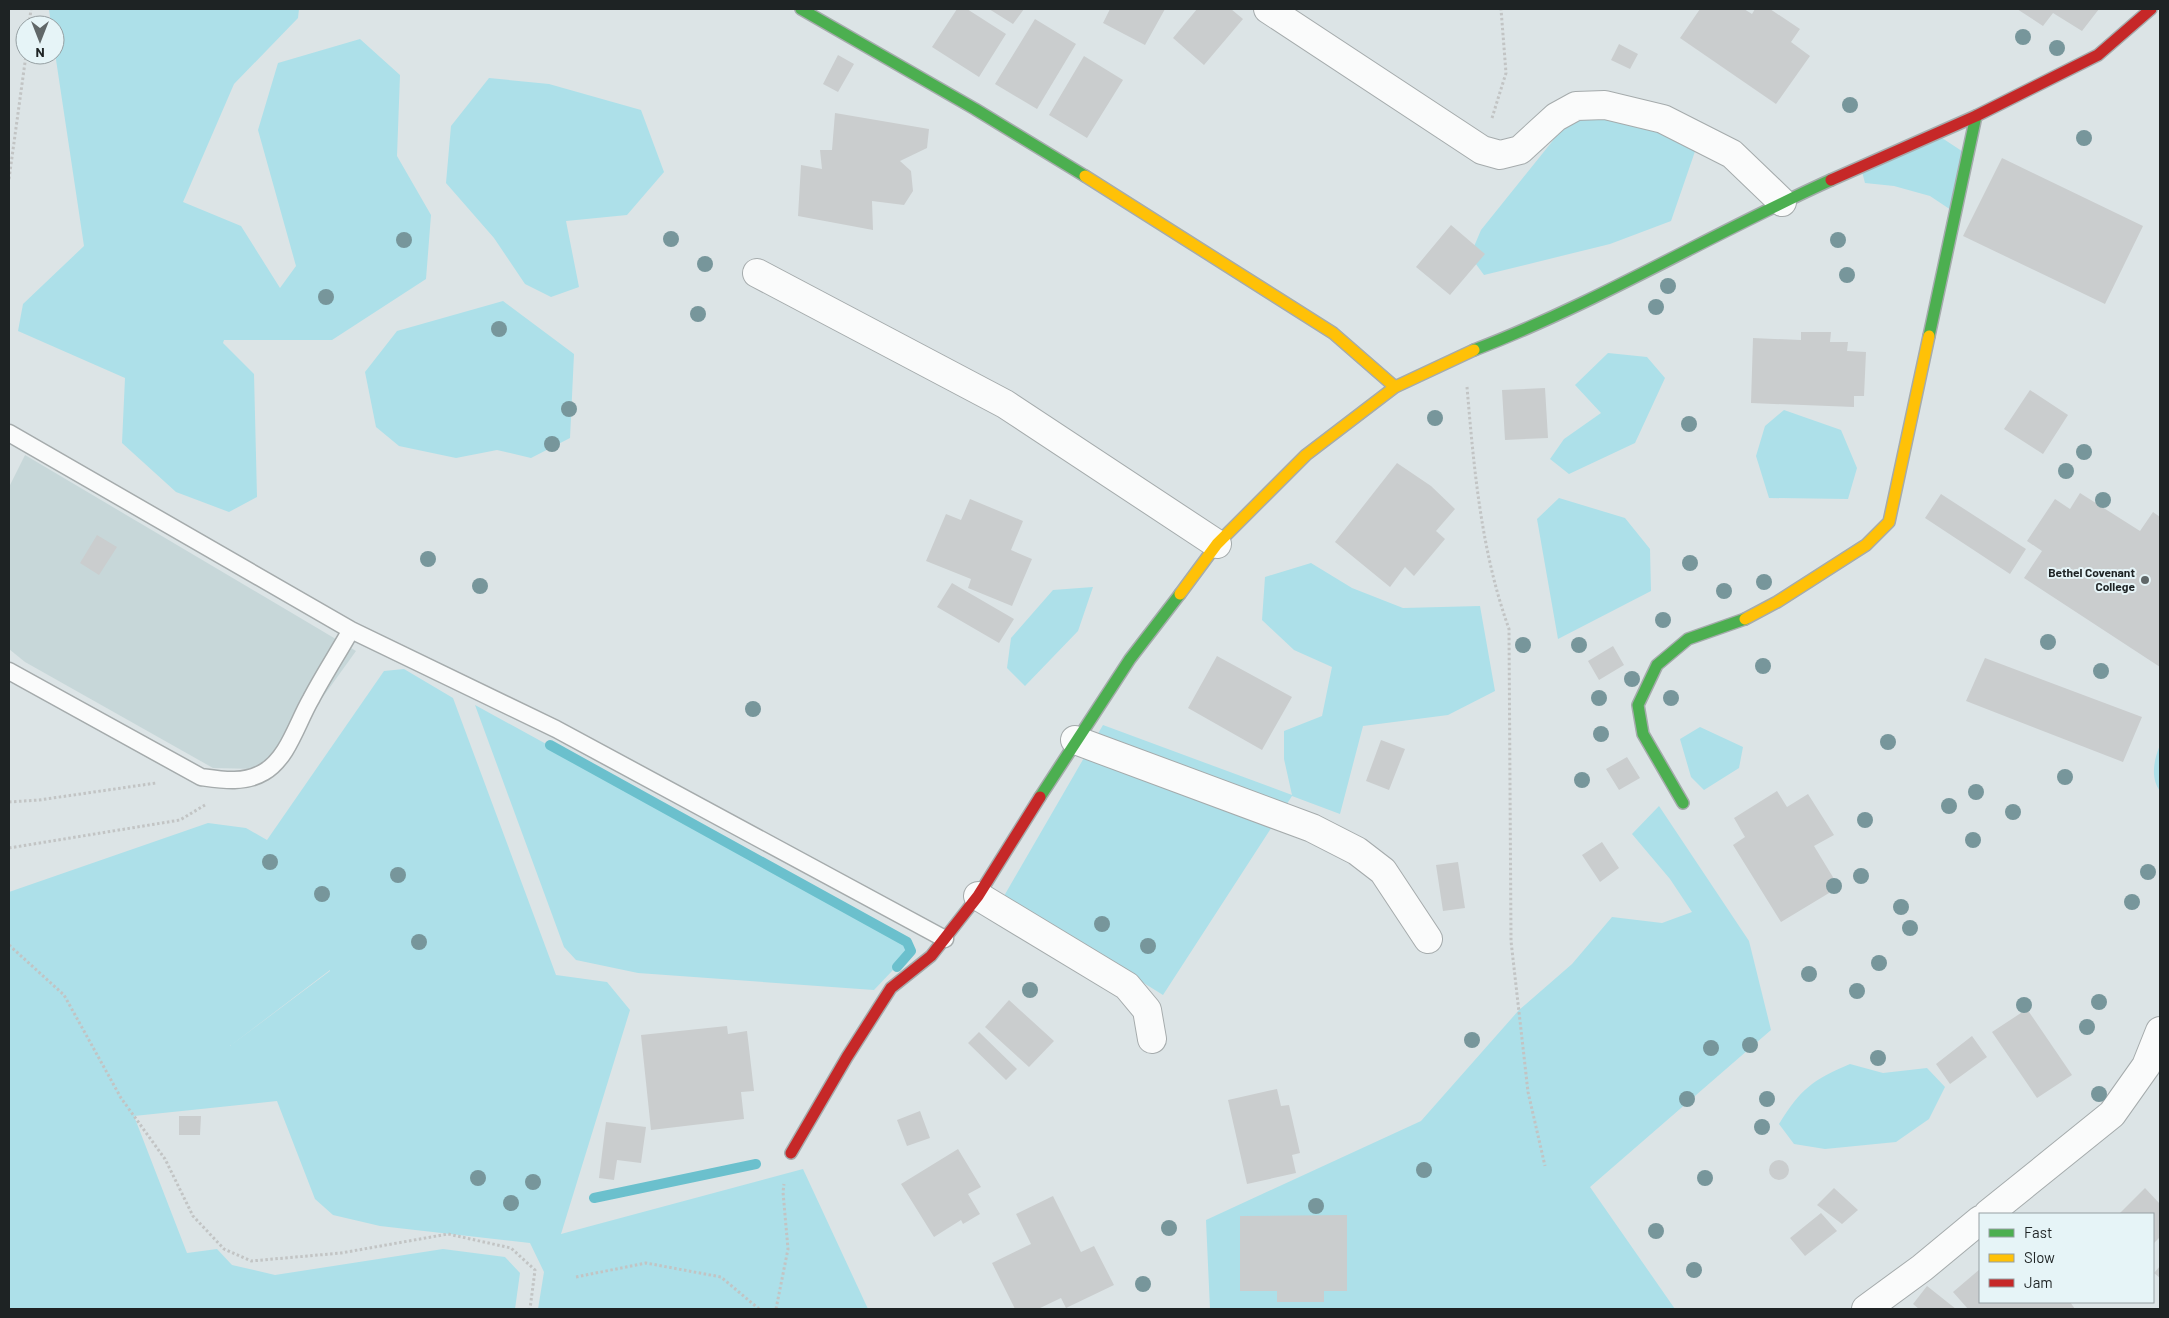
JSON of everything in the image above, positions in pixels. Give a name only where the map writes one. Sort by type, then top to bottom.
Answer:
[{"type":"street","points":[[801,9],[975,109],[1161,222],[1333,334],[1395,387]]},
{"type":"street","points":[[1268,9],[1482,150],[1500,155],[1520,150],[1556,117],[1576,106],[1605,105],[1663,119],[1732,154],[1782,202]]},
{"type":"street","points":[[791,1154],[847,1057],[891,988],[931,956],[978,896],[1075,740],[1130,659],[1217,544],[1306,454],[1395,387],[1464,354],[1521,332],[1782,202],[1976,116],[2098,55],[2152,9]]},
{"type":"street","points":[[1682,802],[1643,734],[1638,705],[1657,665],[1688,639],[1756,614],[1866,545],[1889,522],[1976,116]]},
{"type":"street","points":[[757,273],[1005,404],[1217,544]]},
{"type":"street","points":[[1075,740],[1312,828],[1357,851],[1383,871],[1428,939]]},
{"type":"street","points":[[978,896],[1126,986],[1147,1010],[1152,1039]]},
{"type":"street","points":[[1989,1213],[2112,1114],[2146,1066],[2160,1031]]},
{"type":"street","points":[[1866,1309],[1922,1268],[1979,1221]]},
{"type":"lane","points":[[10,436],[351,630],[556,729],[945,939]]},
{"type":"lane","points":[[9,671],[201,777],[229,781],[251,778],[272,767],[280,758],[310,700],[351,630]]},
{"type":"path","points":[[1482,150],[1506,73],[1501,9]]},
{"type":"path","points":[[9,180],[25,65]]},
{"type":"path","points":[[1464,354],[1474,474],[1494,588],[1509,629],[1512,941],[1528,1092],[1545,1166]]},
{"type":"path","points":[[9,802],[39,800],[201,777]]},
{"type":"path","points":[[9,848],[180,820],[251,778]]},
{"type":"path","points":[[9,944],[64,995],[121,1098],[165,1159],[193,1216],[224,1250],[251,1260],[342,1253],[448,1234],[511,1248],[535,1270],[530,1309]]},
{"type":"path","points":[[776,1309],[788,1250],[783,1192],[791,1154]]},
{"type":"path","points":[[576,1277],[646,1263],[721,1277],[759,1309]]},
{"type":"shaded area","points":[[49,9],[299,9],[298,18],[234,84],[183,202],[241,226],[280,288],[296,266],[258,130],[278,63],[360,39],[400,75],[397,156],[431,215],[426,279],[332,340],[224,340],[223,343],[254,374],[257,497],[229,512],[176,492],[122,443],[125,378],[18,331],[23,304],[84,246],[57,65],[65,65],[65,15],[50,15]]},
{"type":"shaded area","points":[[489,78],[549,84],[641,110],[664,172],[627,215],[566,221],[579,287],[551,297],[525,284],[494,238],[446,183],[451,126]]},
{"type":"shaded area","points":[[1657,104],[1701,134],[1671,221],[1610,244],[1484,275],[1470,256],[1481,230],[1567,123]]},
{"type":"shaded area","points":[[1942,138],[1974,159],[1954,212],[1930,196],[1894,186],[1865,183],[1861,168]]},
{"type":"shaded area","points":[[503,301],[574,354],[570,438],[531,458],[497,450],[456,458],[399,446],[376,427],[365,372],[397,331]]},
{"type":"shaded area","points":[[1608,353],[1647,357],[1665,378],[1635,443],[1569,474],[1550,459],[1564,439],[1601,413],[1575,385]]},
{"type":"shaded area","points":[[1784,410],[1841,430],[1857,468],[1848,499],[1769,498],[1756,456],[1765,426]]},
{"type":"shaded area","points":[[25,455],[356,651],[281,755],[258,769],[213,768],[25,662],[9,649],[9,487]]},
{"type":"shaded area","points":[[1559,498],[1625,518],[1650,549],[1651,591],[1558,639],[1537,519]]},
{"type":"shaded area","points":[[1311,563],[1352,588],[1403,608],[1480,606],[1495,691],[1448,715],[1363,726],[1340,814],[1292,796],[1163,995],[1004,896],[1103,725],[1292,795],[1284,759],[1284,731],[1322,716],[1332,667],[1294,650],[1262,620],[1265,577]]},
{"type":"shaded area","points":[[1093,587],[1078,631],[1025,686],[1007,668],[1011,638],[1053,590]]},
{"type":"shaded area","points":[[404,669],[453,698],[556,975],[607,982],[630,1010],[561,1234],[803,1169],[868,1309],[538,1309],[544,1272],[530,1243],[380,1226],[333,1215],[315,1199],[277,1101],[134,1116],[187,1253],[217,1249],[232,1265],[275,1275],[443,1249],[505,1257],[520,1273],[515,1309],[9,1309],[9,892],[208,823],[246,828],[267,840],[384,671]],"holes":[[[330,970],[330,971],[230,1046]]]},
{"type":"shaded area","points":[[475,705],[907,942],[911,951],[874,990],[638,973],[576,960],[564,947]]},
{"type":"shaded area","points":[[1700,727],[1743,747],[1739,768],[1704,790],[1691,777],[1680,739]]},
{"type":"shaded area","points":[[2160,745],[2160,791],[2155,780],[2154,768]]},
{"type":"shaded area","points":[[1659,806],[1749,941],[1771,1030],[1590,1187],[1675,1309],[1210,1309],[1206,1220],[1421,1121],[1519,1010],[1572,964],[1612,917],[1662,923],[1692,912],[1670,879],[1632,834]]},
{"type":"shaded area","points":[[1850,1064],[1883,1073],[1927,1068],[1945,1087],[1929,1119],[1896,1142],[1825,1149],[1794,1144],[1779,1124],[1794,1102],[1808,1087],[1826,1075]]},
{"type":"building","points":[[957,9],[967,9],[1006,34],[979,77],[932,47]]},
{"type":"building","points":[[989,9],[1024,9],[1013,24]]},
{"type":"building","points":[[1110,9],[1165,9],[1145,45],[1103,23]]},
{"type":"building","points":[[1197,9],[1231,9],[1243,19],[1204,65],[1173,38]]},
{"type":"building","points":[[1700,9],[1744,9],[1752,14],[1755,9],[1770,9],[1800,29],[1791,42],[1810,56],[1776,104],[1680,38]]},
{"type":"building","points":[[2017,9],[2099,9],[2082,31],[2053,13],[2043,26]]},
{"type":"building","points":[[1035,19],[1076,44],[1037,109],[995,84]]},
{"type":"building","points":[[1619,44],[1638,54],[1630,69],[1611,60]]},
{"type":"building","points":[[838,55],[854,64],[838,92],[823,84]]},
{"type":"building","points":[[1084,56],[1123,80],[1087,138],[1049,115]]},
{"type":"building","points":[[835,113],[929,129],[927,148],[900,161],[911,171],[913,191],[904,205],[872,201],[873,230],[798,216],[801,165],[822,169],[820,150],[832,150]]},
{"type":"building","points":[[2002,158],[2143,226],[2105,304],[1963,236]]},
{"type":"building","points":[[1451,225],[1485,254],[1450,295],[1416,267]]},
{"type":"building","points":[[1801,332],[1831,332],[1830,342],[1848,342],[1847,351],[1866,352],[1864,396],[1854,396],[1854,407],[1751,403],[1753,338],[1801,340]]},
{"type":"building","points":[[1545,388],[1548,438],[1505,440],[1502,390]]},
{"type":"building","points":[[2030,390],[2068,415],[2043,454],[2004,429]]},
{"type":"building","points":[[1397,463],[1431,486],[1455,509],[1436,531],[1445,539],[1414,576],[1405,567],[1390,587],[1335,542]]},
{"type":"building","points":[[2080,493],[2140,531],[2153,512],[2160,517],[2160,667],[2024,578],[2042,551],[2027,541],[2055,499],[2070,509]]},
{"type":"building","points":[[1941,494],[2026,549],[2010,574],[1925,518]]},
{"type":"building","points":[[970,499],[1023,521],[1011,550],[1032,559],[1012,606],[968,588],[971,579],[926,561],[946,514],[961,520]]},
{"type":"building","points":[[97,535],[117,547],[99,575],[80,563]]},
{"type":"building","points":[[952,583],[1014,619],[999,643],[937,607]]},
{"type":"building","points":[[1613,646],[1624,665],[1599,680],[1588,661]]},
{"type":"building","points":[[1217,656],[1292,697],[1262,750],[1188,708]]},
{"type":"building","points":[[1985,658],[2142,717],[2123,762],[1966,701]]},
{"type":"building","points":[[1381,740],[1405,749],[1389,790],[1366,781]]},
{"type":"building","points":[[1627,757],[1640,778],[1619,790],[1606,769]]},
{"type":"building","points":[[1777,791],[1787,807],[1808,794],[1834,835],[1814,846],[1839,887],[1781,922],[1733,845],[1745,837],[1734,818]]},
{"type":"building","points":[[1602,842],[1619,868],[1600,882],[1582,855]]},
{"type":"building","points":[[1458,862],[1465,908],[1443,911],[1436,865]]},
{"type":"building","points":[[1009,1000],[1054,1041],[1029,1067],[985,1027]]},
{"type":"building","points":[[2027,1009],[2072,1075],[2037,1098],[1992,1032]]},
{"type":"building","points":[[727,1026],[728,1034],[747,1031],[754,1091],[741,1092],[744,1119],[651,1130],[641,1035]]},
{"type":"building","points":[[979,1032],[1017,1069],[1006,1080],[968,1043]]},
{"type":"building","points":[[1972,1036],[1987,1057],[1950,1084],[1936,1064]]},
{"type":"building","points":[[1277,1089],[1281,1106],[1289,1105],[1300,1153],[1292,1155],[1296,1173],[1247,1184],[1228,1100]]},
{"type":"building","points":[[920,1111],[930,1138],[907,1146],[897,1120]]},
{"type":"building","points":[[179,1116],[201,1116],[200,1135],[179,1135]]},
{"type":"building","points":[[606,1122],[646,1127],[641,1163],[617,1160],[614,1180],[599,1178]]},
{"type":"building","points":[[958,1149],[981,1187],[968,1194],[980,1214],[963,1224],[961,1220],[934,1237],[901,1184]]},
{"type":"building","points":[[1779,1160],[1786,1163],[1789,1170],[1786,1177],[1779,1180],[1772,1177],[1769,1170],[1772,1163]]},
{"type":"building","points":[[1834,1188],[1858,1210],[1842,1224],[1817,1205]]},
{"type":"building","points":[[2145,1188],[2160,1204],[2160,1237],[2154,1243],[2154,1213],[2120,1213]]},
{"type":"building","points":[[1053,1196],[1081,1252],[1094,1246],[1114,1285],[1066,1308],[1061,1298],[1038,1309],[1015,1309],[992,1263],[1031,1244],[1016,1214]]},
{"type":"building","points":[[1821,1213],[1837,1231],[1805,1256],[1790,1238]]},
{"type":"building","points":[[1347,1215],[1347,1291],[1324,1291],[1324,1302],[1277,1302],[1277,1291],[1240,1291],[1240,1216]]},
{"type":"building","points":[[2160,1266],[2160,1278],[2154,1273]]},
{"type":"building","points":[[1979,1270],[1979,1303],[2071,1303],[2075,1309],[1968,1309],[1953,1292]]},
{"type":"building","points":[[1927,1286],[1956,1309],[1919,1309],[1913,1304]]},
{"type":"waterway","points":[[550,745],[907,942],[911,951],[897,967]]},
{"type":"waterway","points":[[594,1198],[756,1164]]},
{"type":"traffic: fast","points":[[801,9],[975,109],[1085,176]]},
{"type":"traffic: fast","points":[[1929,336],[1976,116]]},
{"type":"traffic: fast","points":[[1474,350],[1565,311],[1831,180]]},
{"type":"traffic: fast","points":[[1040,797],[1130,659],[1180,594]]},
{"type":"traffic: fast","points":[[1683,803],[1643,734],[1638,705],[1657,665],[1688,639],[1745,619]]},
{"type":"traffic: slow","points":[[1085,176],[1333,333],[1395,387]]},
{"type":"traffic: slow","points":[[1745,619],[1777,602],[1866,545],[1889,522],[1929,336]]},
{"type":"traffic: slow","points":[[1180,594],[1217,544],[1306,455],[1395,387],[1474,350]]},
{"type":"traffic: jam","points":[[1831,180],[1976,116],[2098,55],[2151,9]]},
{"type":"traffic: jam","points":[[791,1153],[847,1057],[891,988],[931,956],[978,896],[1040,797]]},
{"type":"place","name":"Bethel Covenant College","points":[[2145,580]]}]
